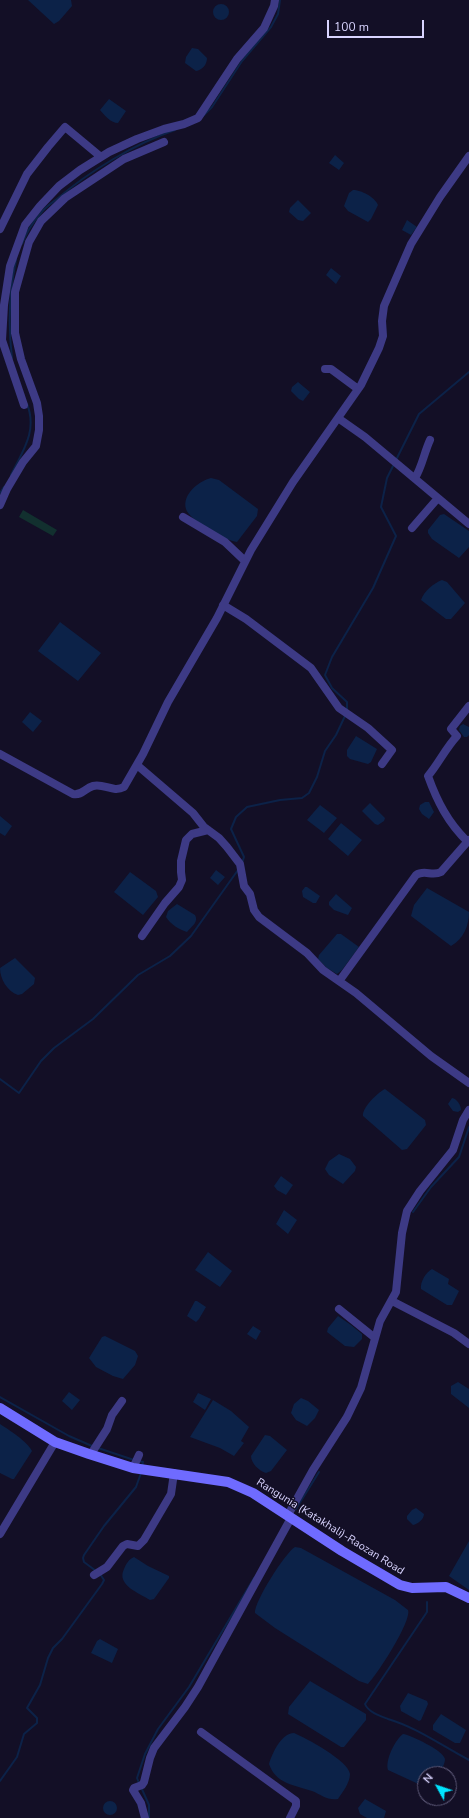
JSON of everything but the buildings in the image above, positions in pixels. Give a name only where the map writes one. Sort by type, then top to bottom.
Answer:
[{"type":"main road","name":"Rangunia (Katakhali)-Raozan Road","points":[[0,1408],[55,1442],[93,1450],[136,1463],[148,1470],[228,1482],[241,1487],[342,1551],[400,1585],[421,1588],[446,1587],[469,1598]]},
{"type":"street","points":[[24,405],[2,340],[4,305],[10,266],[24,225],[59,186],[102,157],[137,139],[198,118],[233,65],[264,28],[274,6],[275,0]]},
{"type":"street","points":[[0,229],[27,174],[65,127],[102,157]]},
{"type":"street","points":[[0,505],[19,469],[36,446],[39,430],[37,403],[21,359],[15,333],[15,292],[30,242],[41,221],[65,198],[124,159],[164,142]]},
{"type":"street","points":[[0,754],[55,785],[76,794],[94,786],[101,785],[115,790],[122,788],[137,765],[164,709],[223,605],[245,561],[293,482],[358,389],[379,348],[383,336],[382,321],[384,306],[417,231],[469,156]]},
{"type":"street","points":[[325,369],[331,369],[358,389]]},
{"type":"street","points":[[338,418],[365,437],[469,524]]},
{"type":"street","points":[[415,478],[430,440]]},
{"type":"street","points":[[412,528],[438,498]]},
{"type":"street","points":[[183,517],[225,542],[245,561]]},
{"type":"street","points":[[223,605],[246,619],[310,668],[340,708],[368,728],[392,750],[382,764]]},
{"type":"street","points":[[340,980],[416,875],[422,872],[438,874],[468,841],[451,824],[438,801],[428,776],[438,763],[444,750],[456,736],[451,729],[469,706]]},
{"type":"street","points":[[137,765],[194,813],[208,830],[219,838],[240,864],[244,886],[250,894],[254,910],[258,917],[307,952],[323,970],[340,980],[431,1056],[469,1083]]},
{"type":"street","points":[[142,936],[165,903],[179,887],[182,880],[180,872],[186,840],[192,834],[208,830]]},
{"type":"street","points":[[145,1818],[142,1803],[133,1790],[144,1782],[154,1748],[198,1687],[290,1517],[313,1470],[347,1417],[361,1388],[380,1321],[396,1292],[402,1233],[407,1212],[420,1191],[453,1150],[463,1120],[469,1110]]},
{"type":"street","points":[[392,1301],[454,1333],[469,1344]]},
{"type":"street","points":[[339,1309],[375,1338]]},
{"type":"street","points":[[93,1450],[107,1429],[112,1415],[122,1401]]},
{"type":"street","points":[[0,1534],[55,1442]]},
{"type":"street","points":[[98,1573],[107,1567],[123,1546],[127,1544],[138,1546],[144,1540],[171,1494],[174,1473]]},
{"type":"street","points":[[201,1732],[296,1801],[296,1806],[290,1818]]},
{"type":"green space","points":[[23,510],[57,530],[53,536],[19,517]]},
{"type":"water","points":[[28,0],[71,0],[72,6],[59,21],[54,24]]},
{"type":"water","points":[[221,4],[228,9],[229,12],[224,19],[221,20],[214,15],[213,12],[218,5]]},
{"type":"water","points":[[192,48],[198,49],[207,58],[204,67],[200,70],[196,71],[185,63],[186,57]]},
{"type":"water","points":[[109,99],[126,111],[118,123],[115,123],[106,117],[100,110]]},
{"type":"water","points":[[335,155],[344,163],[339,170],[329,163]]},
{"type":"water","points":[[353,190],[367,194],[374,199],[378,205],[368,222],[348,211],[344,206],[349,193]]},
{"type":"water","points":[[298,200],[311,213],[303,221],[298,220],[289,212],[290,208]]},
{"type":"water","points":[[407,220],[417,227],[411,235],[402,230]]},
{"type":"water","points":[[331,268],[341,276],[336,284],[326,275]]},
{"type":"water","points":[[298,382],[310,392],[303,401],[291,391],[292,387]]},
{"type":"water","points":[[211,478],[219,480],[258,509],[257,516],[237,542],[225,538],[208,529],[194,519],[186,509],[185,503],[192,489],[201,482]]},
{"type":"water","points":[[444,514],[469,531],[469,547],[459,558],[432,539],[428,533],[428,530],[440,515]]},
{"type":"water","points":[[442,580],[447,582],[465,603],[451,619],[446,619],[421,600],[430,588]]},
{"type":"water","points":[[60,622],[101,653],[78,681],[38,651]]},
{"type":"water","points":[[30,712],[42,721],[33,732],[22,722]]},
{"type":"water","points":[[463,724],[469,727],[469,735],[467,737],[464,737],[459,730],[460,726]]},
{"type":"water","points":[[356,736],[377,749],[371,762],[368,764],[350,759],[347,756],[347,750]]},
{"type":"water","points":[[425,802],[429,802],[434,812],[429,819],[422,814],[419,809],[420,805]]},
{"type":"water","points":[[370,803],[385,818],[384,821],[378,825],[375,824],[362,811]]},
{"type":"water","points":[[320,805],[337,818],[324,833],[307,820]]},
{"type":"water","points":[[0,816],[12,826],[5,836],[0,833]]},
{"type":"water","points":[[341,823],[362,840],[348,856],[328,839]]},
{"type":"water","points":[[216,870],[225,877],[218,885],[210,878]]},
{"type":"water","points":[[130,872],[156,891],[158,897],[143,915],[114,892]]},
{"type":"water","points":[[305,887],[320,896],[316,903],[313,903],[303,897],[302,891]]},
{"type":"water","points":[[427,888],[469,912],[465,931],[459,940],[451,946],[411,916],[414,905]]},
{"type":"water","points":[[336,894],[352,908],[348,915],[334,910],[329,905],[329,902]]},
{"type":"water","points":[[177,904],[196,917],[194,924],[187,932],[175,926],[166,917],[168,911]]},
{"type":"water","points":[[337,934],[341,934],[359,947],[342,970],[337,974],[327,968],[318,959],[319,955]]},
{"type":"water","points":[[15,958],[35,978],[34,984],[22,994],[18,995],[7,988],[0,972],[0,968]]},
{"type":"water","points":[[385,1089],[425,1120],[426,1125],[407,1149],[402,1150],[363,1116],[365,1109],[371,1101]]},
{"type":"water","points":[[452,1098],[457,1101],[460,1106],[461,1110],[458,1112],[453,1111],[448,1104]]},
{"type":"water","points":[[339,1154],[350,1159],[356,1167],[355,1171],[343,1184],[329,1175],[325,1169],[329,1161]]},
{"type":"water","points":[[281,1176],[293,1185],[286,1195],[277,1190],[274,1186]]},
{"type":"water","points":[[284,1210],[297,1220],[288,1234],[276,1224]]},
{"type":"water","points":[[208,1252],[232,1271],[220,1287],[195,1270]]},
{"type":"water","points":[[432,1269],[449,1279],[448,1284],[459,1291],[452,1305],[447,1305],[421,1289],[421,1283],[428,1272]]},
{"type":"water","points":[[195,1301],[206,1307],[196,1322],[187,1316]]},
{"type":"water","points":[[338,1316],[362,1334],[362,1339],[354,1347],[345,1346],[327,1332],[328,1328]]},
{"type":"water","points":[[253,1326],[261,1331],[256,1340],[247,1334]]},
{"type":"water","points":[[105,1336],[135,1351],[138,1356],[135,1365],[123,1379],[113,1376],[96,1367],[89,1358],[102,1337]]},
{"type":"water","points":[[458,1382],[469,1389],[469,1408],[451,1394],[451,1386]]},
{"type":"water","points":[[69,1392],[80,1400],[72,1410],[62,1401]]},
{"type":"water","points":[[198,1393],[211,1399],[205,1410],[193,1402]]},
{"type":"water","points":[[301,1398],[308,1401],[319,1410],[315,1418],[307,1426],[296,1420],[291,1413],[294,1404]]},
{"type":"water","points":[[213,1400],[231,1411],[249,1427],[241,1441],[244,1443],[234,1456],[220,1448],[190,1437]]},
{"type":"water","points":[[0,1424],[22,1440],[30,1447],[32,1451],[14,1479],[0,1473]]},
{"type":"water","points":[[265,1435],[270,1436],[287,1450],[271,1471],[266,1473],[256,1466],[251,1459],[251,1456]]},
{"type":"water","points":[[416,1508],[424,1514],[424,1516],[417,1524],[413,1525],[407,1519],[407,1516]]},
{"type":"water","points":[[469,1541],[469,1590],[449,1576]]},
{"type":"water","points":[[295,1547],[301,1548],[395,1600],[408,1610],[405,1625],[386,1660],[368,1684],[359,1681],[275,1628],[255,1613],[259,1599],[271,1578],[284,1558]]},
{"type":"water","points":[[134,1557],[148,1566],[169,1576],[154,1599],[150,1600],[130,1588],[123,1580],[122,1575],[125,1567],[129,1560]]},
{"type":"water","points":[[100,1639],[118,1649],[112,1663],[91,1653],[97,1641]]},
{"type":"water","points":[[310,1681],[366,1714],[366,1720],[344,1747],[341,1747],[288,1714],[289,1707]]},
{"type":"water","points":[[408,1693],[427,1701],[428,1704],[421,1720],[419,1721],[401,1711],[400,1706]]},
{"type":"water","points":[[441,1714],[466,1730],[460,1743],[455,1743],[433,1730],[433,1725]]},
{"type":"water","points":[[294,1733],[326,1750],[343,1763],[348,1769],[350,1774],[349,1781],[338,1799],[327,1798],[312,1791],[286,1783],[272,1771],[269,1764],[272,1755],[285,1736]]},
{"type":"water","points":[[403,1734],[420,1740],[439,1752],[445,1759],[443,1766],[417,1766],[417,1783],[388,1770],[387,1766],[391,1750]]},
{"type":"water","points":[[365,1799],[386,1811],[384,1818],[367,1818],[360,1814],[358,1808]]},
{"type":"water","points":[[110,1801],[115,1803],[117,1808],[115,1813],[110,1815],[105,1813],[103,1808],[105,1803]]},
{"type":"waterway","points":[[202,117],[212,107],[242,61],[271,27],[278,14],[280,0]]},
{"type":"waterway","points":[[22,244],[35,220],[47,207],[69,189],[129,150],[144,142],[175,130]]},
{"type":"waterway","points":[[12,358],[10,309],[16,260]]},
{"type":"waterway","points":[[396,460],[419,414],[469,372]]},
{"type":"waterway","points":[[11,475],[24,450],[30,432],[31,423],[27,404]]},
{"type":"waterway","points":[[347,710],[347,702],[332,688],[325,675],[332,657],[373,588],[396,536],[381,507],[387,478],[394,464]]},
{"type":"waterway","points":[[0,493],[4,487]]},
{"type":"waterway","points":[[242,863],[244,857],[231,829],[236,817],[247,807],[280,800],[302,798],[309,793],[317,777],[325,751],[336,735],[345,716]]},
{"type":"waterway","points":[[0,1079],[19,1093],[41,1061],[54,1048],[93,1019],[138,975],[170,956],[191,936],[238,870]]},
{"type":"waterway","points":[[413,1212],[431,1187],[459,1157],[469,1127]]},
{"type":"waterway","points":[[0,1397],[69,1436],[92,1446]]},
{"type":"waterway","points":[[98,1448],[134,1460]]},
{"type":"waterway","points":[[138,1461],[143,1462],[142,1467]]},
{"type":"waterway","points":[[296,1509],[319,1472]]},
{"type":"waterway","points":[[96,1571],[84,1562],[84,1555],[104,1526],[136,1487],[141,1473]]},
{"type":"waterway","points":[[0,1781],[17,1757],[24,1734],[37,1723],[37,1718],[27,1708],[40,1685],[48,1658],[53,1648],[62,1639],[102,1584],[104,1580],[100,1574]]},
{"type":"waterway","points":[[139,1783],[137,1778],[145,1754],[158,1729],[189,1687],[254,1578]]},
{"type":"waterway","points":[[427,1602],[427,1612],[365,1704],[375,1713],[410,1727],[469,1760]]},
{"type":"waterway","points":[[141,1787],[149,1805],[149,1818]]}]
